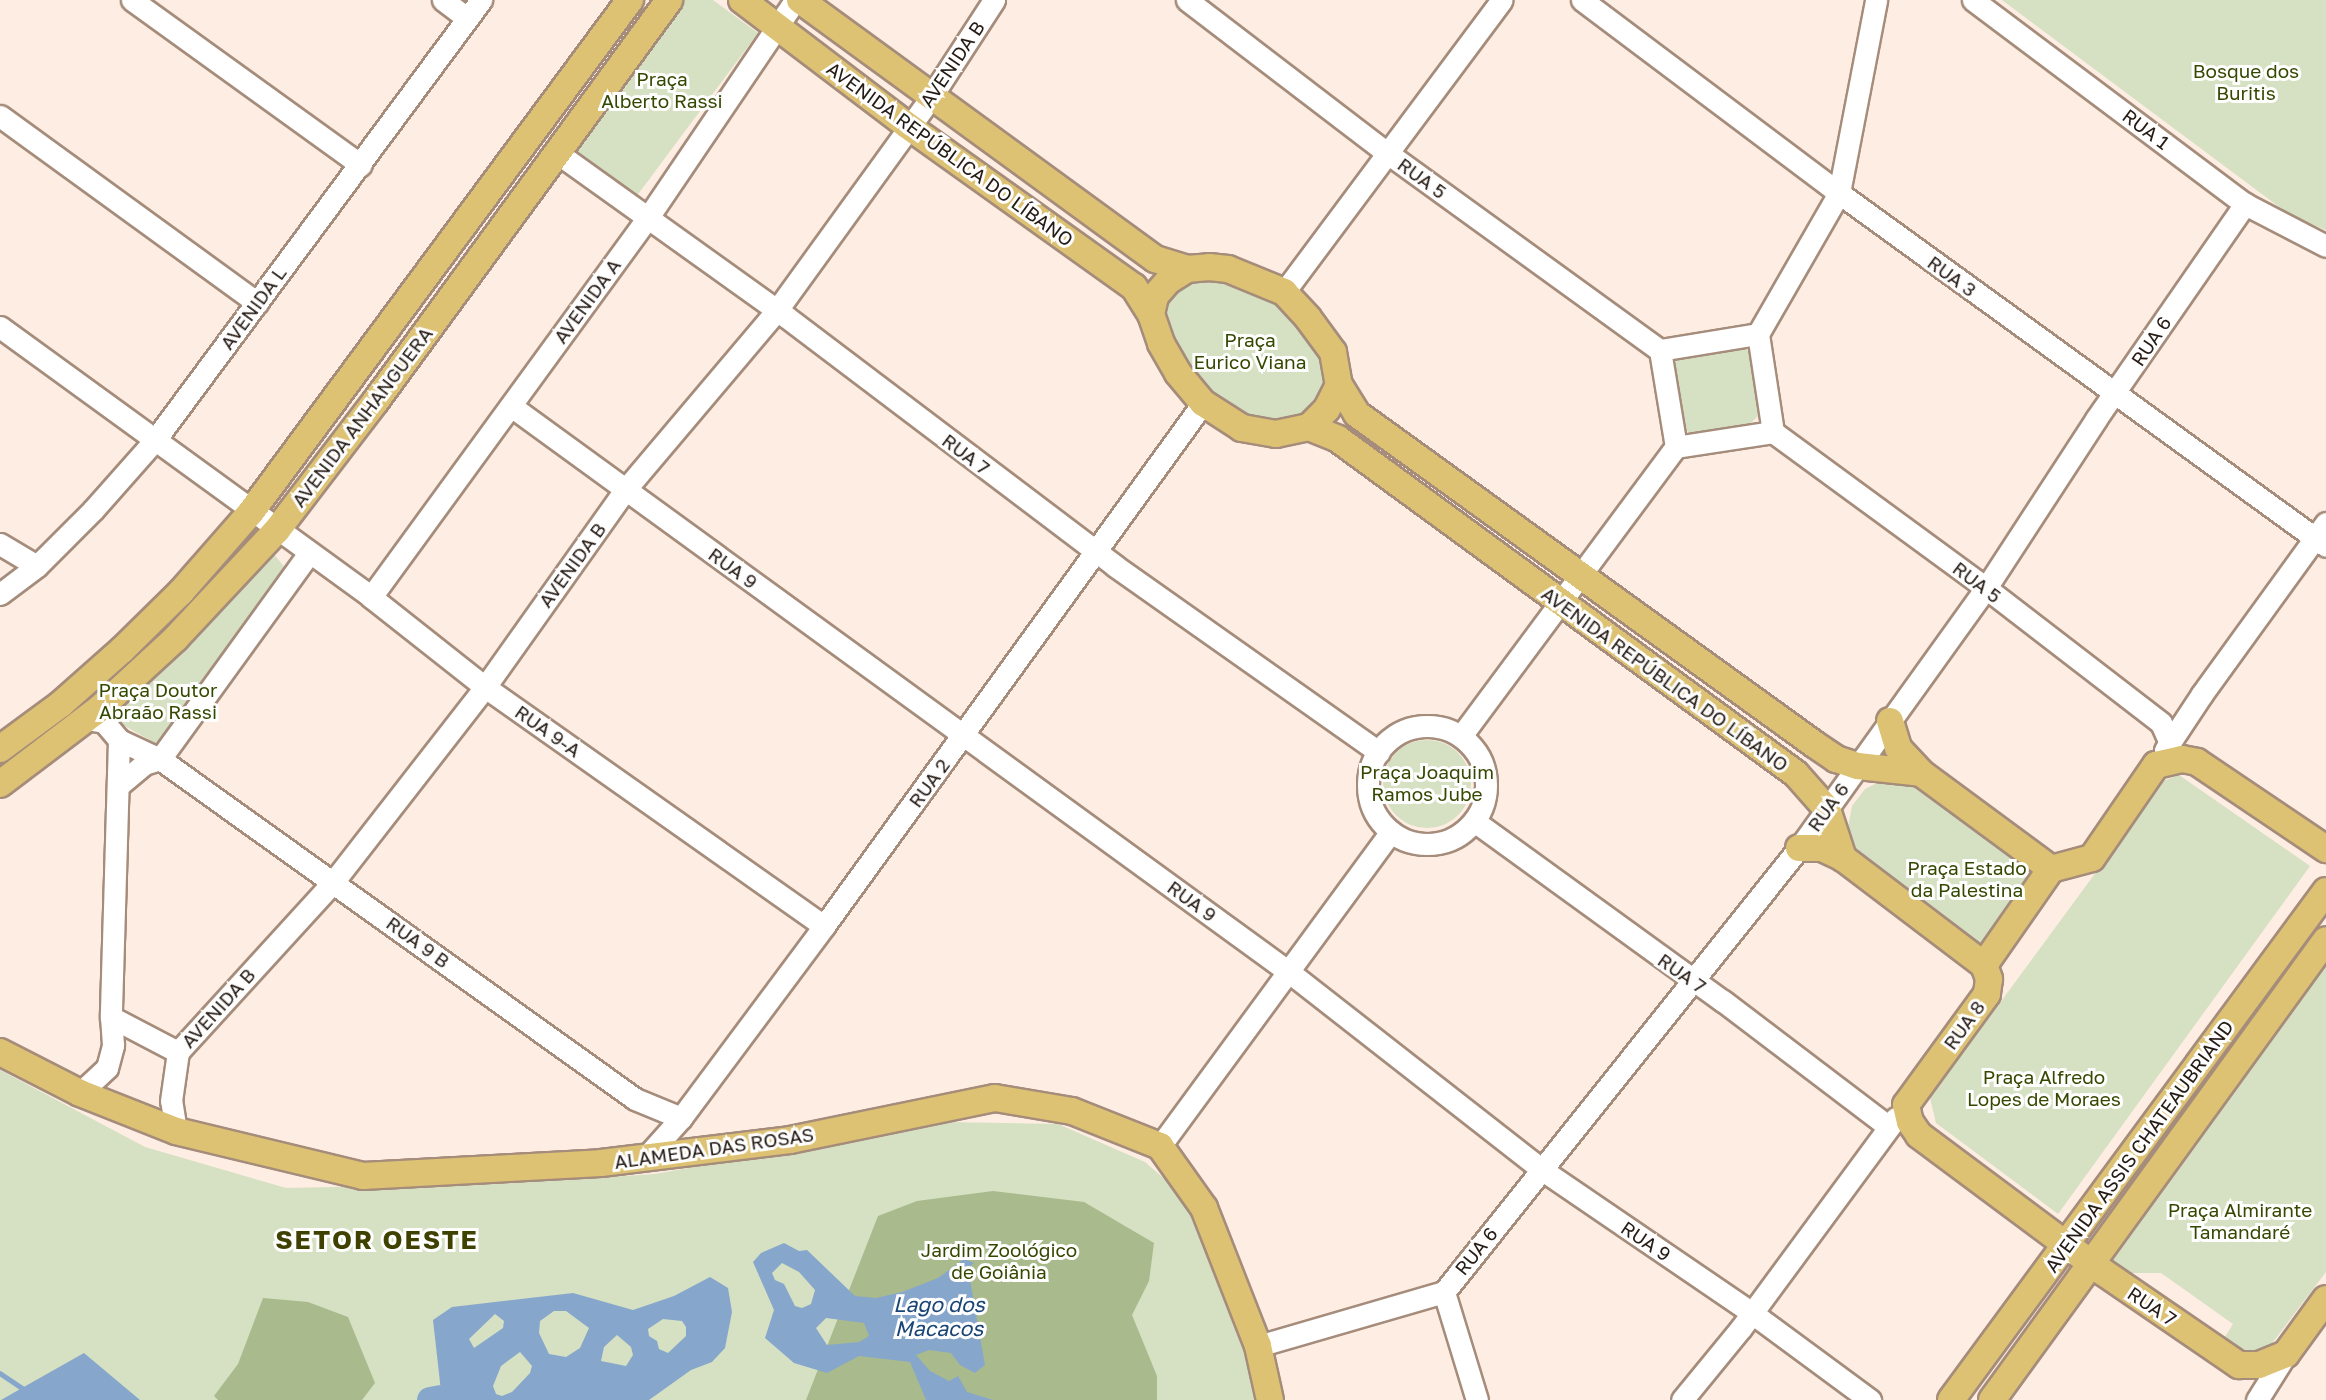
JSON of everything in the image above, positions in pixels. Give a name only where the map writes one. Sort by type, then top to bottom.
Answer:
[{"type":"main road","name":"AVENIDA ANHANGUERA","points":[[0,748],[61,704],[122,650],[181,592],[251,512],[630,0]]},
{"type":"main road","name":"AVENIDA ANHANGUERA","points":[[0,784],[97,716],[176,638],[277,530],[375,402],[669,0]]},
{"type":"main road","name":"AVENIDA REPÚBLICA DO LÍBANO","points":[[742,0],[908,126],[1134,287],[1152,314]]},
{"type":"main road","name":"AVENIDA REPÚBLICA DO LÍBANO","points":[[798,0],[1155,259],[1188,269]]},
{"type":"main road","points":[[1188,269],[1228,269],[1284,292],[1308,318],[1333,352],[1339,385],[1327,409],[1309,426],[1276,434],[1261,433],[1242,428],[1203,403],[1178,373],[1161,343],[1152,314],[1155,296],[1168,281],[1188,269]]},
{"type":"main road","name":"AVENIDA REPÚBLICA DO LÍBANO","points":[[1339,385],[1357,414],[1836,759],[1858,766],[1921,773]]},
{"type":"main road","name":"AVENIDA REPÚBLICA DO LÍBANO","points":[[1309,426],[1338,439],[1796,774],[1826,809],[1843,858]]},
{"type":"main road","points":[[1437,510],[1456,483]]},
{"type":"main road","points":[[1890,721],[1898,748],[1921,773],[2051,869]]},
{"type":"main road","points":[[1799,848],[1822,848],[1843,858],[1984,965],[2051,869],[2092,858],[2163,754],[2197,762],[2326,849]]},
{"type":"main road","name":"AVENIDA ASSIS CHATEAUBRIAND","points":[[1951,1400],[2326,891]]},
{"type":"main road","name":"AVENIDA ASSIS CHATEAUBRIAND","points":[[1992,1400],[2326,940]]},
{"type":"main road","name":"RUA 8","points":[[1906,1105],[1987,994],[1989,979],[1984,965]]},
{"type":"main road","name":"ALAMEDA DAS ROSAS","points":[[0,1052],[80,1093],[176,1131],[363,1176],[601,1163],[790,1140],[995,1098],[1072,1111],[1160,1146]]},
{"type":"main road","name":"RUA 7","points":[[1906,1105],[1910,1122],[1919,1135],[2091,1263],[2239,1365],[2279,1366]]},
{"type":"main road","points":[[1160,1146],[1204,1208],[1258,1346],[1270,1400]]},
{"type":"main road","points":[[2279,1366],[2326,1299]]},
{"type":"street","points":[[132,0],[361,165]]},
{"type":"street","points":[[443,0],[467,18]]},
{"type":"street","name":"AVENIDA L","points":[[0,594],[37,566],[93,510],[155,440],[481,0]]},
{"type":"street","name":"AVENIDA A","points":[[371,597],[647,219],[798,0]]},
{"type":"street","name":"AVENIDA B","points":[[176,1131],[171,1101],[178,1052],[334,881],[485,687],[625,490],[777,310],[931,97],[994,0]]},
{"type":"street","name":"RUA 5","points":[[1187,0],[1386,152],[1661,350]]},
{"type":"street","points":[[1284,292],[1502,0]]},
{"type":"street","name":"RUA 3","points":[[1583,0],[1839,193],[2115,393],[2322,536]]},
{"type":"street","points":[[1461,736],[1676,447],[1773,432],[1758,334],[1839,193],[1876,0]]},
{"type":"street","name":"RUA 1","points":[[1973,0],[2245,204],[2326,246]]},
{"type":"street","points":[[0,116],[257,303]]},
{"type":"street","name":"RUA 7","points":[[556,152],[777,310],[1096,552],[1379,751]]},
{"type":"street","name":"RUA 6","points":[[1477,1400],[1444,1292],[1691,979],[1799,848],[1986,588],[2245,204]]},
{"type":"street","points":[[0,327],[251,512]]},
{"type":"street","points":[[1676,447],[1661,350],[1758,334]]},
{"type":"street","name":"RUA 2","points":[[647,1156],[681,1118],[824,926],[1203,403]]},
{"type":"street","name":"RUA 9","points":[[512,406],[1289,972],[1541,1169],[1752,1313],[1870,1400]]},
{"type":"street","name":"RUA 5","points":[[1773,432],[1986,588],[2161,723],[2163,754]]},
{"type":"street","name":"RUA 9-A","points":[[251,512],[371,597],[485,687],[824,926]]},
{"type":"street","points":[[2163,754],[2202,694],[2322,536]]},
{"type":"street","points":[[0,544],[37,566]]},
{"type":"street","points":[[118,786],[144,764],[160,759],[309,553]]},
{"type":"street","points":[[80,1093],[107,1068],[113,1045],[111,1017],[119,740],[97,716]]},
{"type":"street","points":[[1426,726],[1444,728],[1461,736],[1475,749],[1484,766],[1487,785],[1483,804],[1474,821],[1461,834],[1444,842],[1426,844],[1407,841],[1391,832],[1379,819],[1370,794],[1371,768],[1379,751],[1392,738],[1408,729],[1426,726]]},
{"type":"street","name":"RUA 9 B","points":[[119,740],[160,759],[635,1099],[681,1118]]},
{"type":"street","name":"RUA 7","points":[[1474,821],[1889,1127]]},
{"type":"street","points":[[1160,1146],[1391,832]]},
{"type":"street","points":[[111,1017],[178,1052]]},
{"type":"street","name":"RUA 8","points":[[1682,1400],[1752,1313],[1906,1105]]},
{"type":"street","points":[[1258,1346],[1444,1292]]},
{"type":"street","points":[[2257,1400],[2279,1366]]},
{"type":"street","points":[[2276,1400],[2279,1366]]},
{"type":"green space","name":"Praça Alberto Rassi","points":[[674,0],[713,0],[758,33],[636,197],[566,146]]},
{"type":"green space","name":"Bosque dos Buritis","points":[[2002,0],[2326,0],[2326,230],[2290,215]]},
{"type":"green space","name":"Praça Eurico Viana","points":[[1190,274],[1262,289],[1310,330],[1322,360],[1326,385],[1319,405],[1285,427],[1253,422],[1218,402],[1193,377],[1160,314],[1171,289]]},
{"type":"green space","points":[[1743,347],[1751,353],[1760,414],[1751,423],[1691,434],[1680,425],[1672,366],[1679,358]]},
{"type":"green space","name":"Praça Doutor Abraão Rassi","points":[[273,553],[291,575],[179,727],[155,743],[102,713]]},
{"type":"green space","name":"Praça Joaquim Ramos Jube","points":[[1427,740],[1444,743],[1458,753],[1468,767],[1471,784],[1468,801],[1458,815],[1444,825],[1427,828],[1410,825],[1396,815],[1386,801],[1383,784],[1386,767],[1396,753],[1410,743]]},
{"type":"green space","name":"Praça Alfredo Lopes de Moraes","points":[[2179,775],[2310,866],[2058,1214],[1936,1123],[1930,1098],[2163,781]]},
{"type":"green space","name":"Praça Estado da Palestina","points":[[1889,777],[1906,777],[2040,872],[1983,953],[1855,854],[1850,846],[1848,827],[1852,806],[1865,789]]},
{"type":"green space","name":"Praça Almirante Tamandaré","points":[[2326,956],[2326,1272],[2270,1346],[2254,1356],[2236,1350],[2223,1340],[2233,1324],[2161,1273],[2130,1273],[2113,1262],[2110,1251]]},
{"type":"green space","name":"Jardim Zoológico de Goiânia","points":[[0,1070],[145,1147],[286,1188],[516,1183],[655,1174],[946,1122],[1058,1124],[1145,1162],[1177,1190],[1201,1227],[1243,1335],[1258,1400],[0,1400]]},
{"type":"green space","points":[[993,1191],[1084,1202],[1154,1243],[1149,1281],[1132,1315],[1157,1376],[1157,1400],[806,1400],[878,1216],[917,1201]]},
{"type":"green space","points":[[263,1298],[308,1302],[348,1317],[375,1383],[362,1400],[218,1400],[214,1396],[238,1364]]},
{"type":"water","name":"Lago dos Macacos","points":[[784,1243],[799,1251],[807,1250],[855,1296],[876,1298],[902,1292],[938,1278],[964,1259],[974,1263],[968,1268],[985,1365],[975,1373],[960,1365],[951,1353],[929,1350],[916,1355],[930,1371],[949,1381],[958,1376],[967,1392],[993,1400],[926,1400],[910,1362],[859,1356],[827,1373],[794,1363],[765,1338],[774,1310],[753,1262],[761,1253]],"holes":[[[782,1263],[799,1272],[815,1290],[811,1304],[802,1308],[795,1306],[784,1284],[775,1280],[772,1273]],[[826,1318],[864,1323],[869,1336],[859,1342],[827,1345],[816,1328]]]},
{"type":"water","points":[[710,1277],[728,1288],[732,1312],[725,1348],[712,1362],[691,1370],[649,1400],[442,1400],[433,1320],[452,1307],[573,1293],[633,1310],[674,1296]],"holes":[[[554,1311],[566,1311],[589,1328],[580,1348],[566,1357],[549,1354],[539,1333],[540,1321]],[[495,1314],[504,1321],[503,1328],[474,1348],[469,1339]],[[663,1319],[682,1321],[686,1327],[686,1336],[668,1353],[659,1349],[657,1341],[649,1336],[648,1329]],[[617,1335],[631,1347],[633,1355],[626,1366],[601,1361],[604,1347]],[[520,1352],[532,1366],[530,1373],[512,1392],[502,1396],[496,1394],[493,1386],[501,1366]]]},
{"type":"water","points":[[84,1353],[140,1400],[1,1400],[22,1388]]},
{"type":"waterway","points":[[0,1373],[22,1388]]},
{"type":"waterway","points":[[430,1400],[441,1398]]},
{"type":"district","name":"SETOR OESTE","points":[[377,1240]]}]
